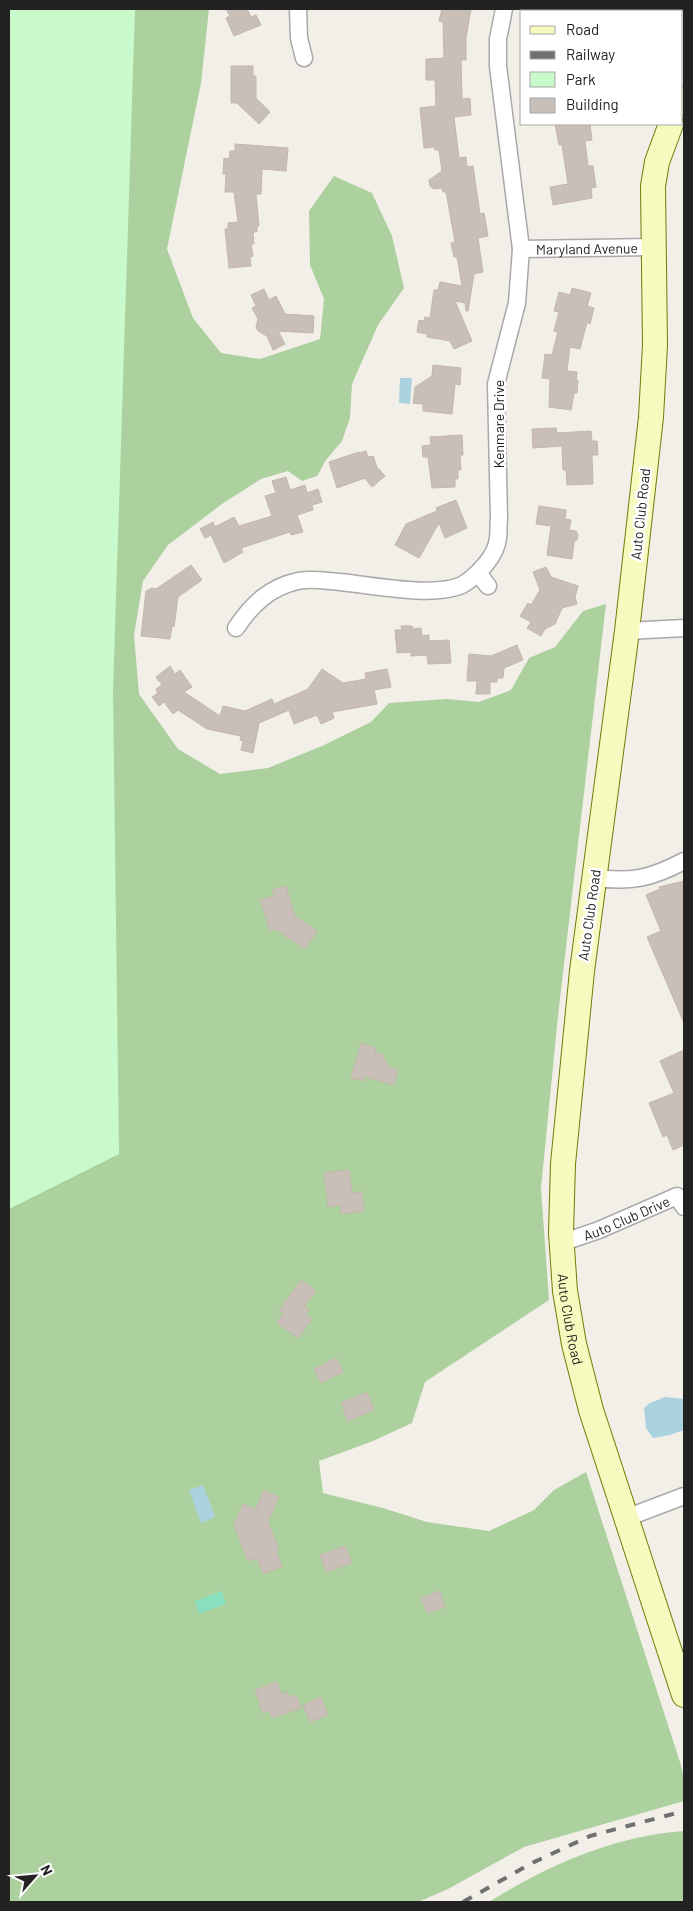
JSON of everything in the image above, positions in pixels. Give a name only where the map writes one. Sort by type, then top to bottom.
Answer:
[{"type":"street","points":[[298,9],[299,38],[304,58]]},
{"type":"street","name":"Kenmare Drive","points":[[236,628],[248,610],[263,596],[280,586],[300,580],[442,590],[483,580],[498,540],[496,384],[517,303],[521,249],[498,66],[498,39],[504,9]]},
{"type":"street","name":"Auto Club Road","points":[[671,125],[657,162],[653,186],[655,345],[651,417],[627,631],[582,971],[564,1164],[561,1243],[565,1290],[575,1352],[595,1426],[684,1695]]},
{"type":"street","name":"Maryland Avenue","points":[[521,249],[653,247]]},
{"type":"street","points":[[627,631],[684,628]]},
{"type":"street","points":[[594,878],[632,880],[664,871],[684,861]]},
{"type":"street","name":"Auto Club Drive","points":[[561,1243],[599,1230],[677,1196],[684,1207]]},
{"type":"street","points":[[626,1518],[684,1496]]},
{"type":"green space","points":[[9,9],[209,9],[201,83],[167,249],[193,318],[221,353],[260,359],[320,339],[324,299],[310,265],[309,211],[334,176],[372,193],[392,236],[404,288],[378,325],[352,384],[350,418],[342,441],[326,460],[317,476],[302,481],[288,471],[261,479],[222,504],[168,545],[143,581],[134,635],[139,694],[178,749],[220,774],[268,768],[322,746],[371,722],[389,703],[447,699],[479,702],[511,690],[529,658],[555,647],[583,611],[606,604],[558,1016],[541,1188],[549,1300],[425,1382],[412,1423],[373,1441],[319,1461],[323,1493],[383,1508],[427,1522],[489,1531],[534,1510],[554,1490],[586,1472],[680,1762],[684,1778],[684,1801],[524,1847],[448,1889],[418,1902],[9,1902]]},
{"type":"green space","points":[[9,9],[135,9],[113,691],[119,1154],[9,1209]]},
{"type":"green space","points":[[222,1591],[226,1604],[199,1614],[195,1601]]},
{"type":"green space","points":[[684,1831],[684,1902],[489,1902],[535,1876],[582,1854],[632,1839]]},
{"type":"water","points":[[400,378],[412,378],[410,404],[399,403]]},
{"type":"water","points":[[665,1397],[684,1399],[684,1430],[653,1438],[646,1428],[644,1408],[650,1403]]},
{"type":"water","points":[[203,1485],[215,1517],[201,1523],[189,1490]]},
{"type":"building","points":[[226,9],[247,9],[251,17],[256,15],[261,25],[234,36],[226,18],[230,16]]},
{"type":"building","points":[[442,9],[471,9],[466,38],[466,60],[461,60],[462,99],[470,98],[471,115],[454,117],[459,158],[466,157],[467,167],[473,166],[480,214],[484,213],[488,236],[478,238],[483,272],[474,274],[468,311],[466,311],[465,303],[455,301],[472,341],[454,349],[450,341],[427,337],[427,334],[417,332],[419,320],[424,321],[425,317],[430,318],[434,290],[438,290],[440,282],[462,286],[457,257],[454,257],[451,243],[455,242],[446,192],[443,192],[442,188],[434,189],[430,186],[429,180],[442,171],[439,150],[435,150],[434,147],[424,148],[420,108],[436,106],[435,80],[426,80],[426,59],[444,58],[443,22],[439,21]]},
{"type":"building","points":[[231,66],[253,66],[253,76],[256,76],[256,98],[270,112],[259,124],[237,103],[231,103]]},
{"type":"building","points":[[555,125],[590,125],[592,140],[585,141],[588,166],[593,166],[596,187],[591,188],[592,198],[553,205],[550,187],[568,184],[562,145],[559,145]]},
{"type":"building","points":[[235,144],[288,148],[286,171],[262,169],[261,194],[256,194],[259,226],[257,226],[257,232],[253,232],[254,244],[251,244],[253,256],[250,257],[251,266],[229,268],[225,229],[228,229],[228,223],[238,222],[234,192],[225,192],[226,174],[223,174],[224,158],[229,159],[230,151],[235,151]]},
{"type":"building","points":[[572,288],[591,293],[587,306],[594,308],[590,324],[587,322],[580,349],[570,347],[567,371],[577,372],[576,380],[578,380],[577,393],[574,393],[571,410],[549,407],[550,379],[542,378],[545,354],[552,355],[558,332],[554,331],[559,312],[554,311],[559,292],[570,295]]},
{"type":"building","points":[[264,289],[269,300],[276,296],[285,314],[314,316],[313,333],[278,331],[285,344],[273,350],[267,336],[258,331],[256,327],[258,319],[252,308],[256,306],[251,295]]},
{"type":"building","points":[[433,365],[461,368],[460,385],[455,384],[452,414],[423,411],[423,404],[413,403],[415,387],[432,376]]},
{"type":"building","points":[[556,428],[557,433],[591,431],[592,441],[597,441],[598,455],[592,455],[593,484],[567,485],[566,470],[563,470],[562,446],[533,448],[532,429]]},
{"type":"building","points":[[462,435],[463,455],[460,455],[461,470],[458,470],[458,479],[455,479],[455,487],[432,488],[428,457],[423,457],[422,446],[431,445],[430,437]]},
{"type":"building","points":[[366,451],[368,457],[373,456],[377,467],[385,476],[372,487],[365,478],[337,488],[329,462]]},
{"type":"building","points":[[286,477],[290,490],[305,485],[307,493],[318,489],[322,502],[312,505],[313,510],[297,515],[303,532],[291,535],[290,532],[241,548],[243,552],[224,563],[211,535],[205,538],[200,529],[213,522],[215,527],[234,517],[239,526],[272,516],[265,496],[276,493],[272,481]]},
{"type":"building","points":[[456,500],[467,528],[445,538],[439,523],[419,558],[395,545],[406,524],[437,511],[436,508]]},
{"type":"building","points":[[539,506],[566,510],[565,519],[571,520],[569,530],[576,531],[578,535],[577,540],[574,542],[572,559],[547,555],[551,526],[536,524]]},
{"type":"building","points":[[191,565],[202,580],[178,597],[174,627],[172,626],[170,639],[141,636],[146,591],[152,588],[156,589]]},
{"type":"building","points":[[546,567],[551,577],[578,586],[575,597],[577,604],[562,608],[555,624],[545,629],[541,636],[527,628],[531,622],[520,616],[528,603],[531,605],[540,590],[533,572]]},
{"type":"building","points":[[401,626],[412,626],[413,629],[421,628],[422,636],[429,635],[429,641],[449,640],[451,663],[428,664],[427,655],[411,656],[411,652],[397,653],[395,630],[402,630]]},
{"type":"building","points":[[517,645],[523,660],[504,668],[503,678],[497,678],[497,682],[490,682],[490,694],[476,694],[477,681],[467,681],[469,654],[491,656]]},
{"type":"building","points":[[170,666],[175,674],[180,670],[192,687],[184,692],[220,716],[223,706],[245,711],[272,699],[274,704],[308,689],[322,669],[343,683],[366,679],[365,673],[387,669],[391,687],[374,690],[377,704],[332,712],[334,718],[321,724],[317,715],[294,724],[289,710],[259,723],[253,753],[241,750],[243,741],[240,740],[241,736],[207,729],[178,710],[173,714],[164,702],[159,706],[152,697],[158,693],[156,689],[162,685],[156,677]]},
{"type":"building","points":[[684,881],[684,1023],[647,937],[661,931],[646,895],[660,889],[659,887]]},
{"type":"building","points":[[286,886],[295,916],[317,931],[305,949],[275,929],[270,931],[260,900],[274,896],[272,890]]},
{"type":"building","points":[[361,1043],[376,1048],[375,1052],[382,1054],[389,1067],[398,1070],[394,1085],[365,1077],[364,1081],[351,1078]]},
{"type":"building","points":[[684,1050],[684,1145],[673,1150],[667,1135],[663,1137],[649,1103],[674,1093],[660,1061]]},
{"type":"building","points":[[349,1170],[352,1193],[362,1192],[364,1211],[341,1214],[340,1205],[328,1207],[324,1173]]},
{"type":"building","points":[[301,1280],[316,1291],[304,1306],[309,1310],[306,1315],[312,1319],[298,1338],[277,1323],[283,1313],[279,1310]]},
{"type":"building","points":[[336,1358],[343,1372],[321,1383],[314,1369]]},
{"type":"building","points":[[367,1392],[374,1410],[348,1421],[341,1403]]},
{"type":"building","points":[[264,1490],[279,1497],[268,1522],[279,1550],[276,1551],[282,1567],[263,1574],[257,1558],[248,1561],[234,1525],[243,1504],[256,1509]]},
{"type":"building","points":[[345,1546],[352,1563],[326,1572],[320,1555]]},
{"type":"building","points":[[440,1591],[445,1607],[427,1613],[421,1598]]},
{"type":"building","points":[[277,1682],[282,1694],[287,1692],[289,1697],[296,1695],[301,1708],[272,1718],[269,1711],[263,1713],[255,1690]]},
{"type":"building","points":[[321,1697],[328,1715],[310,1722],[303,1705]]},
{"type":"railway","points":[[463,1902],[532,1863],[590,1836],[684,1811]]}]
